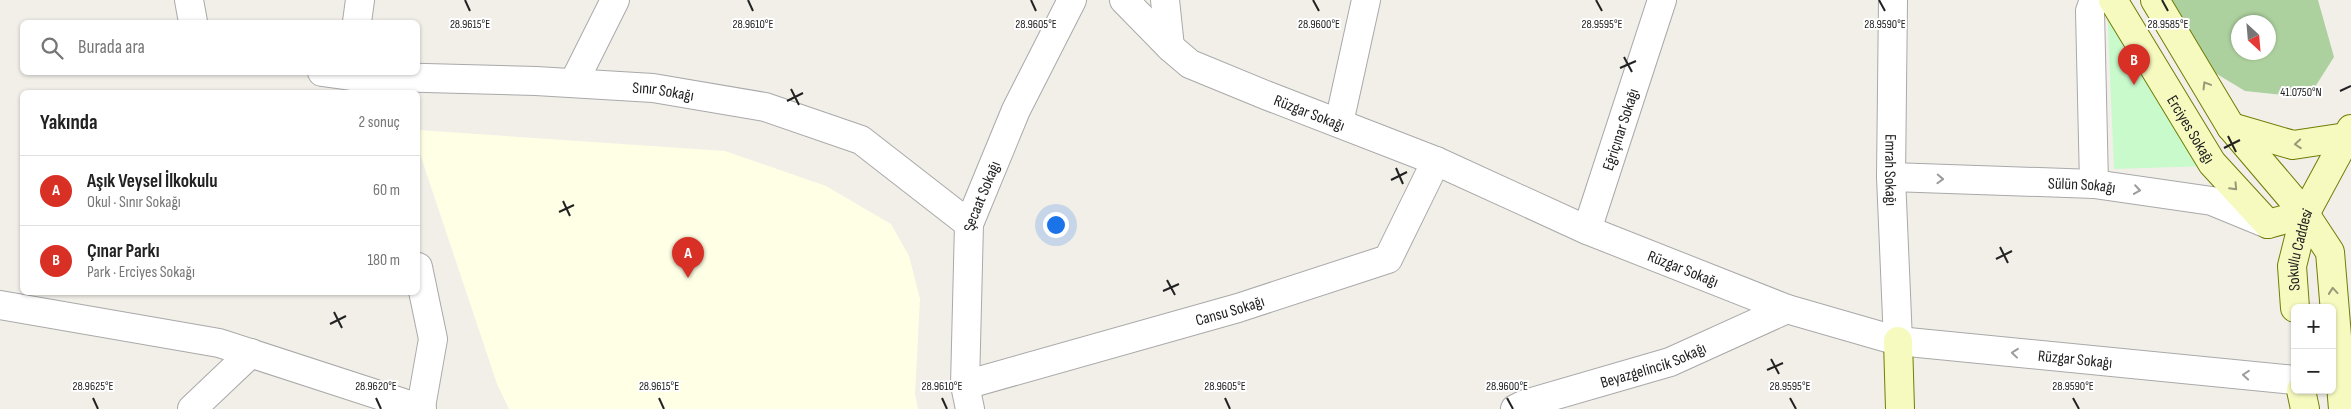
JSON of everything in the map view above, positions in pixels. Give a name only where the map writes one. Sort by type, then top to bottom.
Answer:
[{"type":"main road","name":"Erciyes Sokağı","points":[[2113,0],[2212,163],[2268,224]]},
{"type":"main road","points":[[2155,0],[2231,127],[2305,214]]},
{"type":"main road","points":[[2231,127],[2293,145],[2348,133]]},
{"type":"main road","points":[[2268,224],[2305,214],[2348,133]]},
{"type":"main road","name":"Sokullu Caddesi","points":[[2295,304],[2292,266],[2305,214]]},
{"type":"main road","name":"Sokullu Caddesi","points":[[2305,214],[2330,252],[2343,409]]},
{"type":"main road","points":[[1898,340],[1900,409]]},
{"type":"main road","points":[[2302,394],[2305,409]]},
{"type":"street","points":[[189,0],[193,20]]},
{"type":"street","points":[[357,20],[360,0]]},
{"type":"street","points":[[574,82],[615,0]]},
{"type":"street","name":"Şecaat Sokağı","points":[[968,397],[969,224],[1016,110],[1072,0]]},
{"type":"street","name":"Rüzgar Sokağı","points":[[1124,0],[1170,47],[1190,64],[1436,161],[1587,230],[1787,309],[1898,340],[2291,380]]},
{"type":"street","points":[[1165,0],[1170,47]]},
{"type":"street","points":[[1339,123],[1366,0]]},
{"type":"street","name":"Eğriçınar Sokağı","points":[[1587,230],[1662,0]]},
{"type":"street","name":"Emrah Sokağı","points":[[1893,0],[1891,177],[1898,340]]},
{"type":"street","points":[[2094,0],[2090,11],[2094,184]]},
{"type":"street","name":"Sınır Sokağı","points":[[340,75],[365,79],[574,82],[653,88],[765,107],[861,140],[969,224]]},
{"type":"street","name":"Cansu Sokağı","points":[[968,397],[1388,259],[1436,161]]},
{"type":"street","name":"Sülün Sokağı","points":[[1891,177],[2094,184],[2212,201],[2268,224]]},
{"type":"street","points":[[0,305],[219,343],[422,408],[433,339],[420,277]]},
{"type":"street","name":"Beyazgelincik Sokağı","points":[[1515,409],[1525,404],[1670,362],[1787,309]]},
{"type":"street","points":[[192,409],[251,353]]},
{"type":"shaded area","points":[[420,130],[725,151],[826,186],[891,224],[909,256],[920,299],[915,394],[918,409],[509,409],[497,384],[420,154]]},
{"type":"green space","points":[[2168,0],[2318,0],[2334,57],[2315,87],[2292,96],[2245,91],[2207,68]]},
{"type":"green space","points":[[2107,4],[2209,166],[2114,169]]},
{"type":"place","name":"Çınar Parkı","points":[[2134,85]]},
{"type":"place","name":"Aşık Veysel İlkokulu","points":[[688,278]]}]
